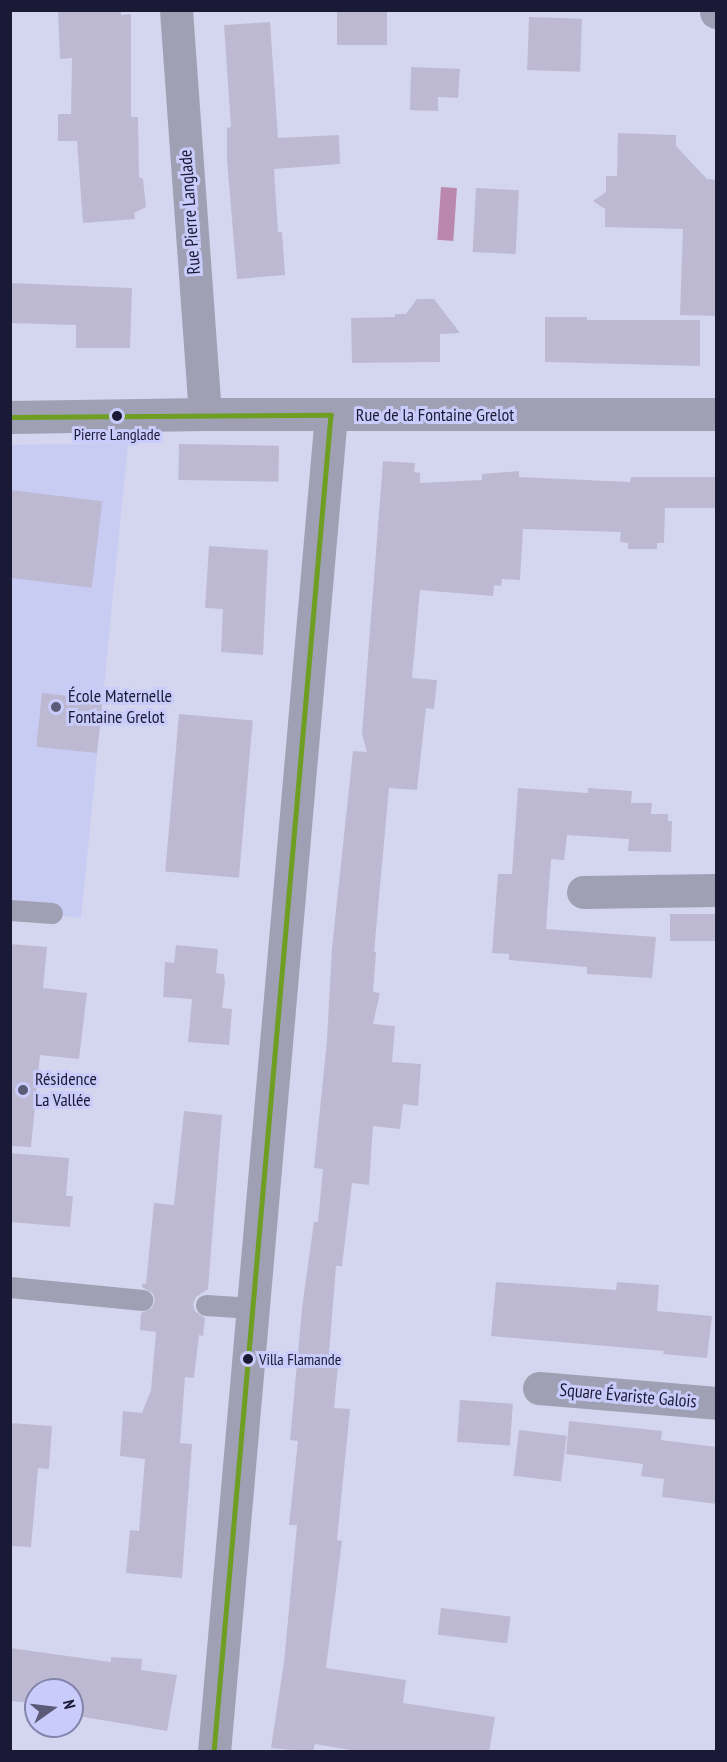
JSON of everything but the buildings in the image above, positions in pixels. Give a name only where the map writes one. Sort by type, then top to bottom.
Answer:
[{"type":"street","name":"Rue Pierre Langlade","points":[[176,10],[204,414]]},
{"type":"street","name":"Rue de la Fontaine Grelot","points":[[10,417],[204,414],[717,414]]},
{"type":"street","points":[[214,1752],[331,415]]},
{"type":"street","points":[[583,892],[717,890]]},
{"type":"street","name":"Square Évariste Galois","points":[[538,1388],[717,1403]]},
{"type":"lane","points":[[10,910],[52,913]]},
{"type":"lane","points":[[10,1287],[142,1300]]},
{"type":"lane","points":[[206,1305],[253,1308]]},
{"type":"shaded area","points":[[441,187],[457,188],[453,241],[437,240]]},
{"type":"shaded area","name":"École Maternelle Fontaine Grelot","points":[[128,443],[81,918],[11,910],[10,445]]},
{"type":"transit line","points":[[10,417],[331,415],[214,1752]]},
{"type":"place","name":"Pierre Langlade","points":[[117,416]]},
{"type":"place","name":"École Maternelle Fontaine Grelot","points":[[56,707]]},
{"type":"place","name":"Résidence La Vallée","points":[[23,1090]]},
{"type":"place","name":"Villa Flamande","points":[[248,1359]]}]
